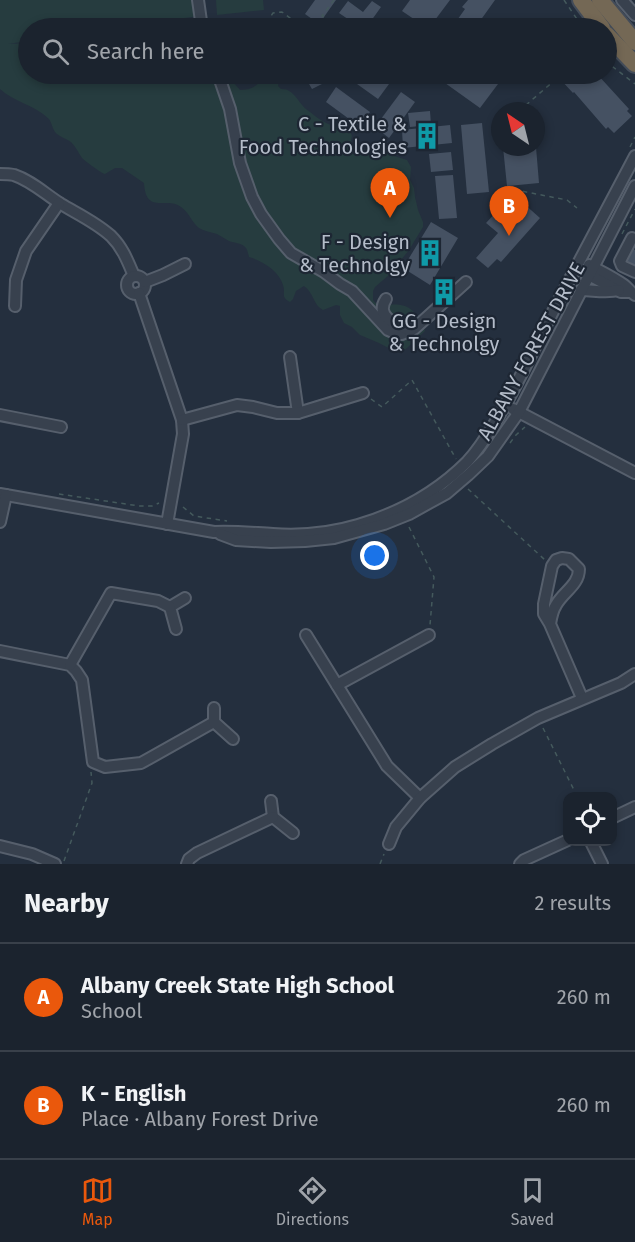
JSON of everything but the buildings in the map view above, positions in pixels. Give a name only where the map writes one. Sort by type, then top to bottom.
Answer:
[{"type":"highway","points":[[581,0],[594,18]]},
{"type":"highway","points":[[600,0],[615,18]]},
{"type":"highway","points":[[617,20],[635,42]]},
{"type":"highway","points":[[617,45],[635,64]]},
{"type":"street","points":[[198,0],[201,18]]},
{"type":"street","points":[[622,0],[635,15]]},
{"type":"street","points":[[221,84],[230,109],[240,163],[252,197],[279,240],[291,253],[352,291],[388,330],[398,334],[411,331],[466,282]]},
{"type":"street","name":"ALBANY FOREST DRIVE","points":[[214,532],[239,531],[274,535],[314,533],[357,525],[394,512],[423,498],[449,479],[469,460],[486,438],[506,405],[635,156]]},
{"type":"street","points":[[0,174],[12,174],[34,184],[97,226],[122,250],[134,276]]},
{"type":"street","points":[[624,177],[635,184]]},
{"type":"street","name":"ALBANY FOREST DRIVE","points":[[3,494],[214,532],[236,540],[271,542],[305,542],[334,538],[384,524],[409,514],[447,493],[468,475],[488,456],[519,412],[635,184]]},
{"type":"street","points":[[15,306],[16,280],[26,251],[60,203]]},
{"type":"street","points":[[632,238],[620,264],[635,272]]},
{"type":"street","points":[[145,282],[186,264]]},
{"type":"street","points":[[557,304],[562,306],[579,294],[593,290],[628,292],[626,286],[578,265]]},
{"type":"street","points":[[134,276],[140,277],[145,282],[144,288],[139,293],[132,293],[128,288],[128,280],[134,276]]},
{"type":"street","points":[[139,293],[182,420],[183,434],[167,524]]},
{"type":"street","points":[[386,299],[382,304],[382,309],[386,315],[393,323],[411,331]]},
{"type":"street","points":[[290,357],[298,412]]},
{"type":"street","points":[[182,420],[237,405],[277,413],[298,412],[363,393]]},
{"type":"street","points":[[506,405],[634,471]]},
{"type":"street","points":[[0,415],[61,427]]},
{"type":"street","points":[[0,522],[3,494]]},
{"type":"street","points":[[550,624],[556,603],[574,584],[579,575],[579,569],[569,559],[556,560],[552,566],[544,614],[582,698]]},
{"type":"street","points":[[70,665],[111,593],[158,601],[170,607],[176,630]]},
{"type":"street","points":[[170,607],[185,598]]},
{"type":"street","points":[[306,635],[387,766],[420,798]]},
{"type":"street","points":[[337,685],[429,635]]},
{"type":"street","points":[[0,651],[70,665],[76,671],[82,680],[93,762],[105,767],[141,763],[214,722]]},
{"type":"street","points":[[389,844],[396,827],[420,798],[455,767],[538,718],[621,683],[635,674]]},
{"type":"street","points":[[214,708],[214,722],[233,739]]},
{"type":"street","points":[[271,801],[273,817],[293,833]]},
{"type":"street","points":[[617,816],[635,807]]},
{"type":"street","points":[[187,864],[189,859],[197,853],[273,817]]},
{"type":"street","points":[[520,864],[563,842]]},
{"type":"street","points":[[0,846],[32,854],[55,864]]},
{"type":"street","points":[[593,846],[602,864]]},
{"type":"path","points":[[324,17],[322,16],[334,0]]},
{"type":"path","points":[[564,0],[576,18]]},
{"type":"path","points":[[270,18],[273,13],[282,12],[290,18]]},
{"type":"path","points":[[617,70],[635,84]]},
{"type":"path","points":[[529,102],[550,84]]},
{"type":"path","points":[[505,191],[516,190],[567,200],[577,208]]},
{"type":"path","points":[[363,393],[382,407],[412,380],[456,459],[460,455]]},
{"type":"path","points":[[468,489],[552,566]]},
{"type":"path","points":[[58,494],[139,506],[152,506],[159,503]]},
{"type":"path","points":[[183,507],[194,516],[228,522]]},
{"type":"path","points":[[409,527],[434,577],[429,635]]},
{"type":"path","points":[[542,726],[575,792]]},
{"type":"path","points":[[63,864],[92,783],[93,762]]},
{"type":"path","points":[[380,864],[389,844]]},
{"type":"green space","points":[[0,0],[197,0],[199,16],[185,18],[18,18],[18,42],[8,44],[18,44],[18,84],[235,84],[240,90],[257,84],[278,84],[281,89],[292,93],[306,109],[321,120],[350,131],[352,144],[377,152],[386,151],[407,160],[411,167],[410,180],[423,227],[409,250],[389,275],[375,287],[373,300],[378,306],[408,307],[417,316],[425,331],[407,348],[396,352],[360,335],[344,323],[340,315],[340,306],[336,305],[323,310],[320,308],[304,286],[296,291],[290,302],[284,297],[283,285],[278,275],[265,264],[249,257],[244,246],[199,228],[184,209],[175,204],[153,202],[146,193],[144,183],[122,168],[115,168],[105,174],[86,162],[71,142],[55,132],[49,119],[0,89]]},
{"type":"green space","points":[[216,0],[263,0],[264,10],[217,15]]},
{"type":"place","name":"C - Textile & Food Technologies","points":[[427,136]]},
{"type":"place","name":"Albany Creek State High School","points":[[390,218]]},
{"type":"place","name":"K - English","points":[[509,236]]},
{"type":"place","name":"F - Design & Technolgy","points":[[430,253]]},
{"type":"place","name":"GG - Design & Technolgy","points":[[444,292]]}]
